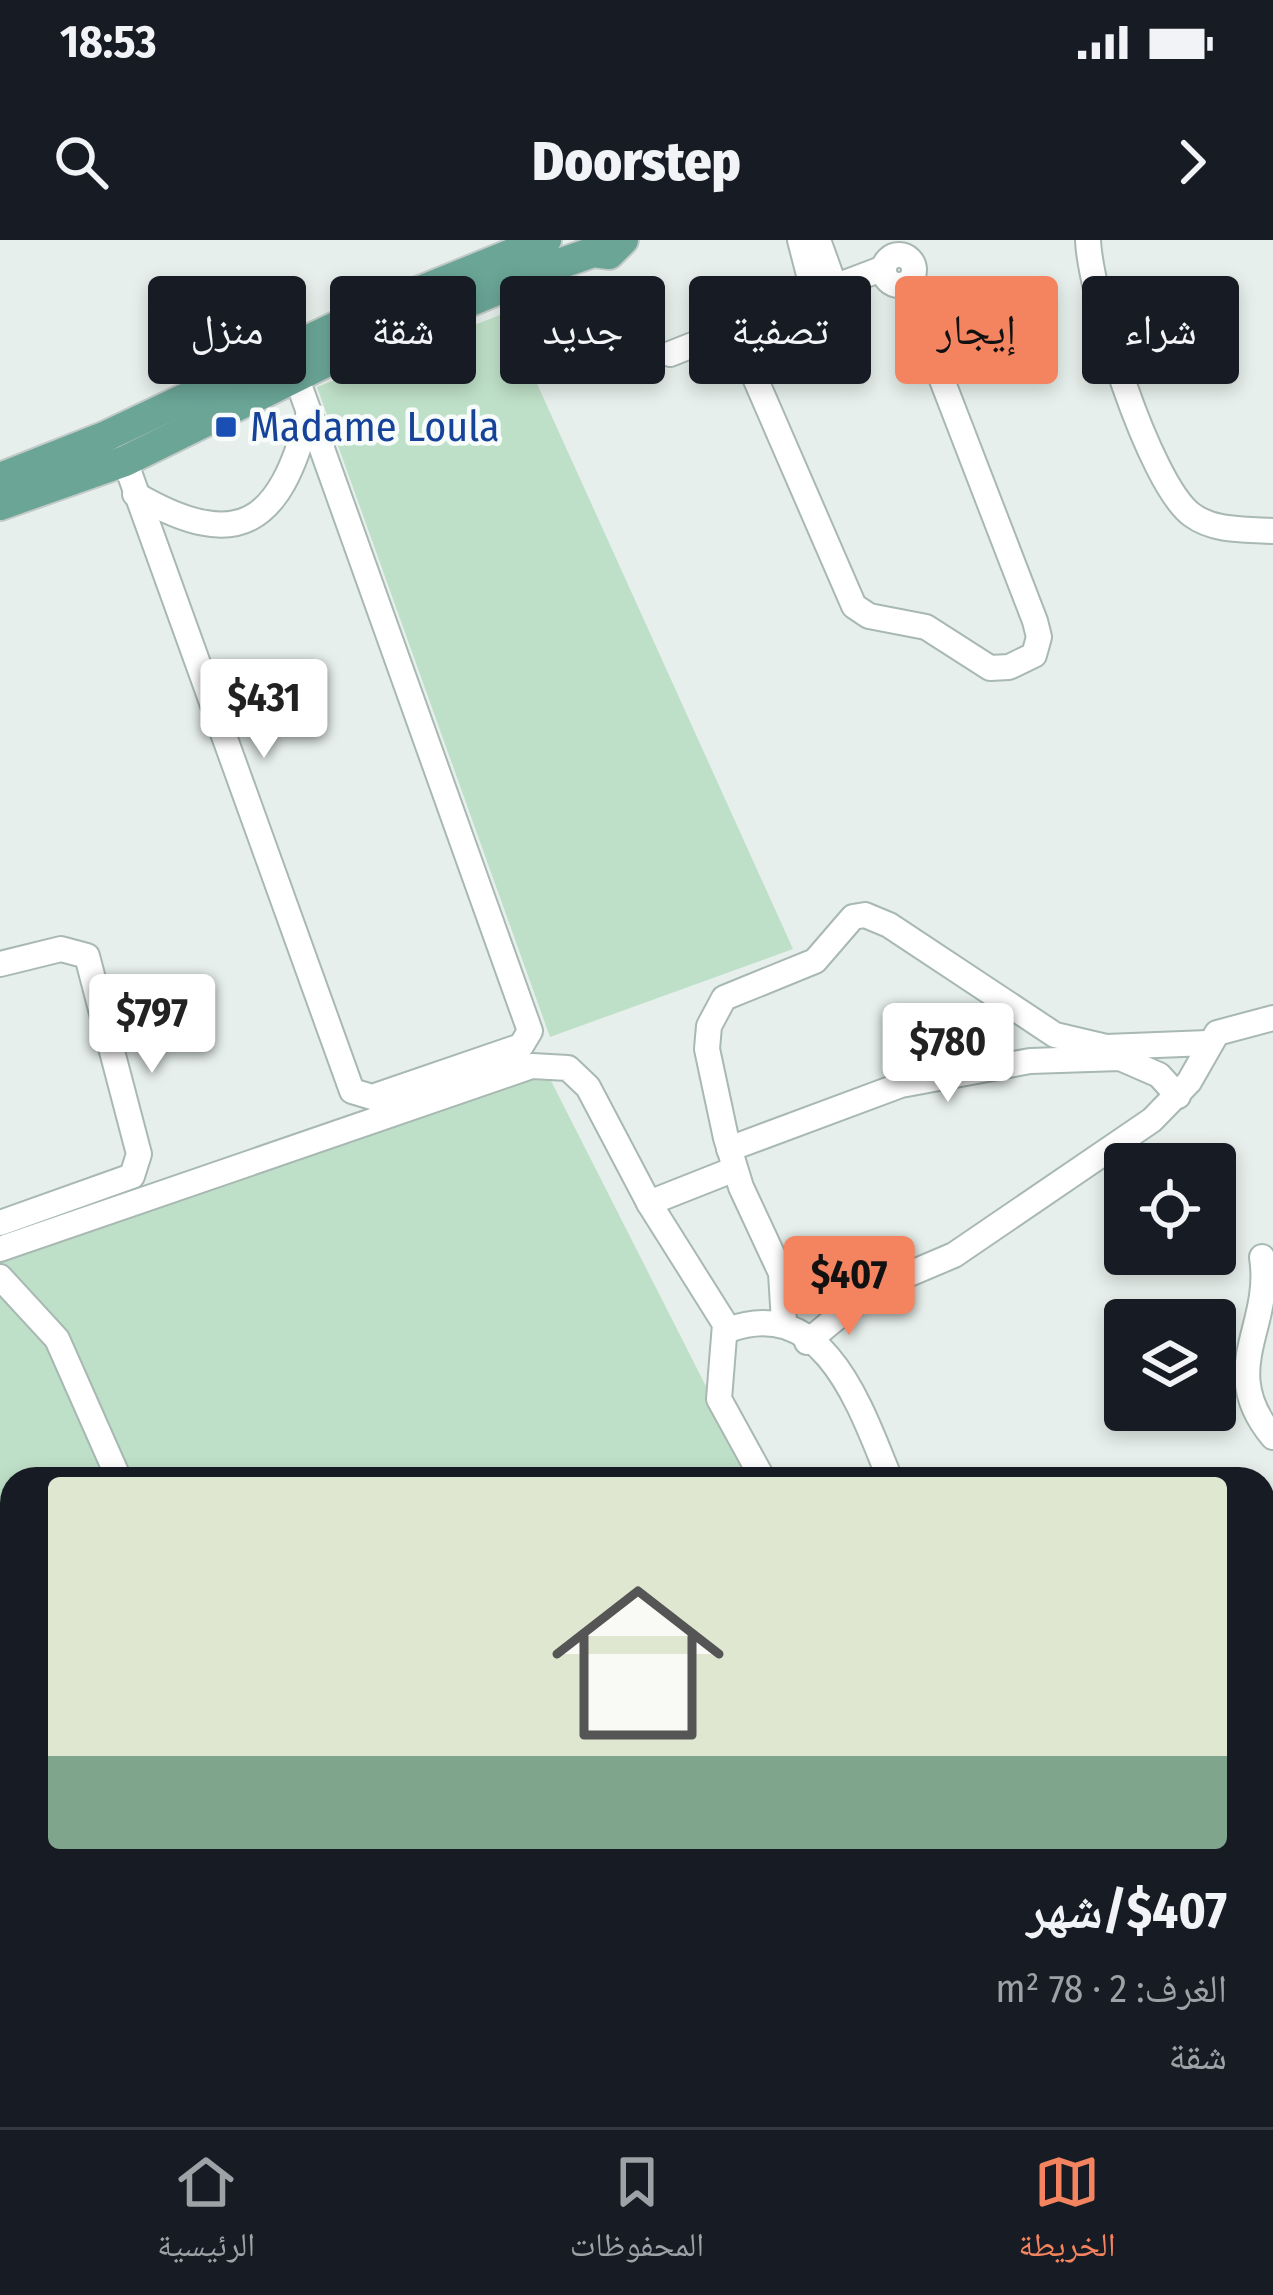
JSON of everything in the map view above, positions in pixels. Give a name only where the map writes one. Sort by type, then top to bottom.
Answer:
[{"type":"main road","points":[[0,478],[104,437],[515,247],[546,240]]},
{"type":"main road","points":[[306,372],[588,246],[609,254],[623,240]]},
{"type":"main road","points":[[0,505],[125,461],[280,384]]},
{"type":"street","points":[[800,240],[817,276]]},
{"type":"street","points":[[818,240],[822,276]]},
{"type":"street","points":[[1088,240],[1094,283],[1120,369],[1173,494],[1192,515],[1220,527],[1273,531]]},
{"type":"street","points":[[757,384],[854,606],[869,616],[926,627],[982,665],[1016,665],[1037,649],[1035,621],[894,276],[871,281]]},
{"type":"street","points":[[670,354],[689,346]]},
{"type":"street","points":[[125,461],[352,1091],[372,1097],[521,1046],[530,1031],[298,384]]},
{"type":"street","points":[[135,494],[203,522],[255,517],[282,490],[308,416]]},
{"type":"street","points":[[784,1322],[781,1273],[732,1159],[707,1049],[716,1007],[735,993],[815,961],[858,915],[889,925],[1055,1035],[1097,1047],[1208,1043]]},
{"type":"street","points":[[0,964],[52,950],[87,956],[140,1154],[132,1176],[0,1222]]},
{"type":"street","points":[[807,1342],[869,1291],[977,1241],[1151,1120],[1178,1096],[1208,1043],[1237,1024],[1273,1018]]},
{"type":"street","points":[[649,1203],[732,1159],[901,1084],[1016,1063],[1110,1055],[1159,1075],[1178,1096]]},
{"type":"street","points":[[0,1249],[490,1079],[553,1063],[578,1074],[588,1087],[649,1203],[728,1330],[718,1371],[718,1399],[756,1467]]},
{"type":"street","points":[[1262,1257],[1266,1297],[1249,1345],[1246,1371],[1256,1409],[1273,1437]]},
{"type":"street","points":[[0,1277],[57,1339],[113,1467]]},
{"type":"street","points":[[728,1330],[760,1320],[784,1322],[807,1342],[847,1378],[885,1467]]},
{"type":"green space","points":[[500,315],[500,384],[537,384],[793,949],[550,1037],[317,387],[330,382],[476,384],[476,324]]},
{"type":"green space","points":[[543,1065],[747,1467],[0,1467],[0,1252]]},
{"type":"place","name":"Madame Loula","points":[[226,427]]}]
